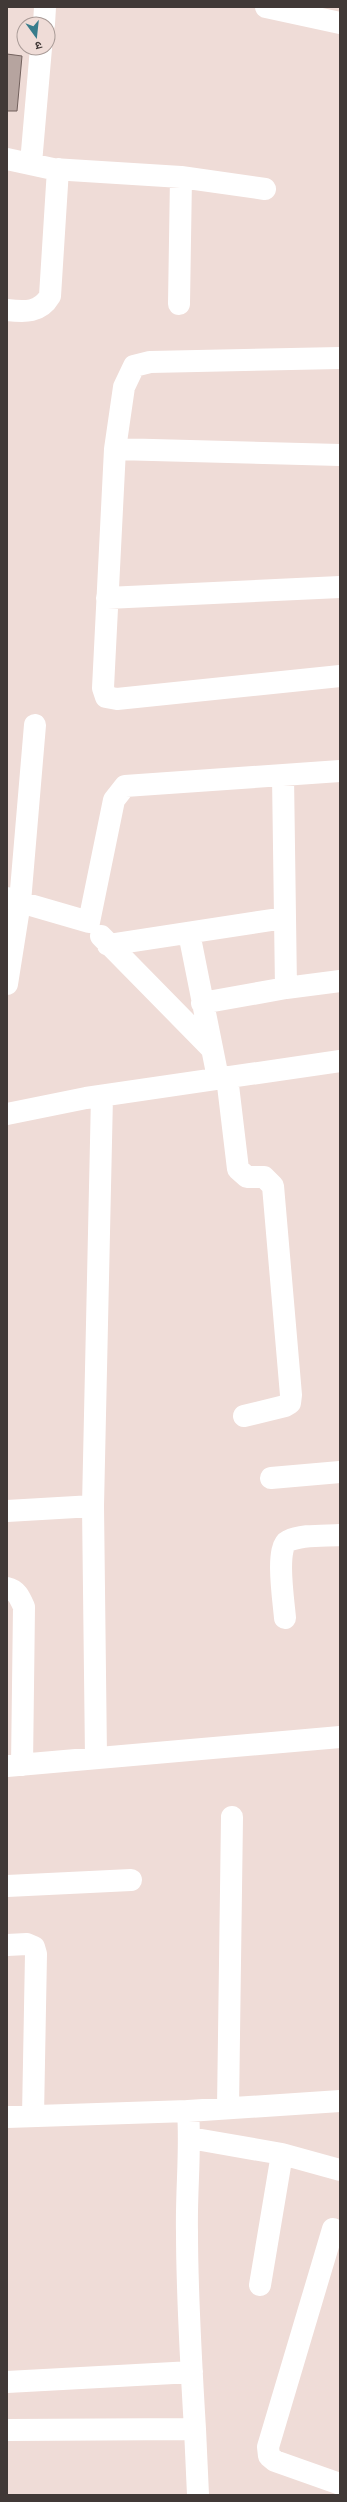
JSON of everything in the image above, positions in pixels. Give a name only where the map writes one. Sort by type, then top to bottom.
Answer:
[{"type":"street","points":[[266,7],[340,23]]},
{"type":"street","points":[[31,163],[40,56]]},
{"type":"street","points":[[7,159],[58,169],[181,177],[265,189]]},
{"type":"street","points":[[7,310],[28,313],[44,305],[50,296],[58,169]]},
{"type":"street","points":[[180,304],[181,177]]},
{"type":"street","points":[[340,358],[150,362],[134,366],[124,387],[116,449],[103,688],[106,697],[117,699],[340,676]]},
{"type":"street","points":[[116,449],[340,455]]},
{"type":"street","points":[[107,598],[340,587]]},
{"type":"street","points":[[7,984],[14,900],[35,725]]},
{"type":"street","points":[[89,922],[114,800],[125,786],[150,782],[283,776],[340,771]]},
{"type":"street","points":[[283,776],[286,988]]},
{"type":"street","points":[[14,900],[89,922],[108,945],[210,1047]]},
{"type":"street","points":[[108,945],[158,936],[189,933],[285,918]]},
{"type":"street","points":[[189,933],[210,1047],[222,1078],[238,1169],[247,1177],[264,1177],[273,1186],[291,1395],[290,1403],[285,1406],[244,1416]]},
{"type":"street","points":[[202,1003],[286,988],[340,981]]},
{"type":"street","points":[[7,1114],[102,1096],[340,1061]]},
{"type":"street","points":[[96,1757],[92,1506],[102,1096]]},
{"type":"street","points":[[271,1478],[340,1472]]},
{"type":"street","points":[[7,1511],[92,1506]]},
{"type":"street","points":[[285,1618],[280,1559],[282,1548],[286,1541],[340,1535]]},
{"type":"street","points":[[7,1588],[13,1590],[20,1596],[24,1607],[14,1765],[340,1737]]},
{"type":"street","points":[[228,2108],[232,1817]]},
{"type":"street","points":[[7,1886],[131,1880]]},
{"type":"street","points":[[7,1945],[27,1944],[34,1947],[36,1954],[33,2116]]},
{"type":"street","points":[[7,2118],[188,2111],[340,2101]]},
{"type":"street","points":[[188,2111],[190,2138],[187,2230],[188,2322],[198,2495]]},
{"type":"street","points":[[190,2138],[282,2154],[340,2170]]},
{"type":"street","points":[[260,2285],[282,2154]]},
{"type":"street","points":[[332,2229],[268,2447],[269,2456],[275,2461],[340,2484]]},
{"type":"street","points":[[7,2382],[192,2372]]},
{"type":"street","points":[[7,2430],[195,2429]]},
{"type":"building","points":[[7,54],[22,56],[17,111],[7,111]]}]
